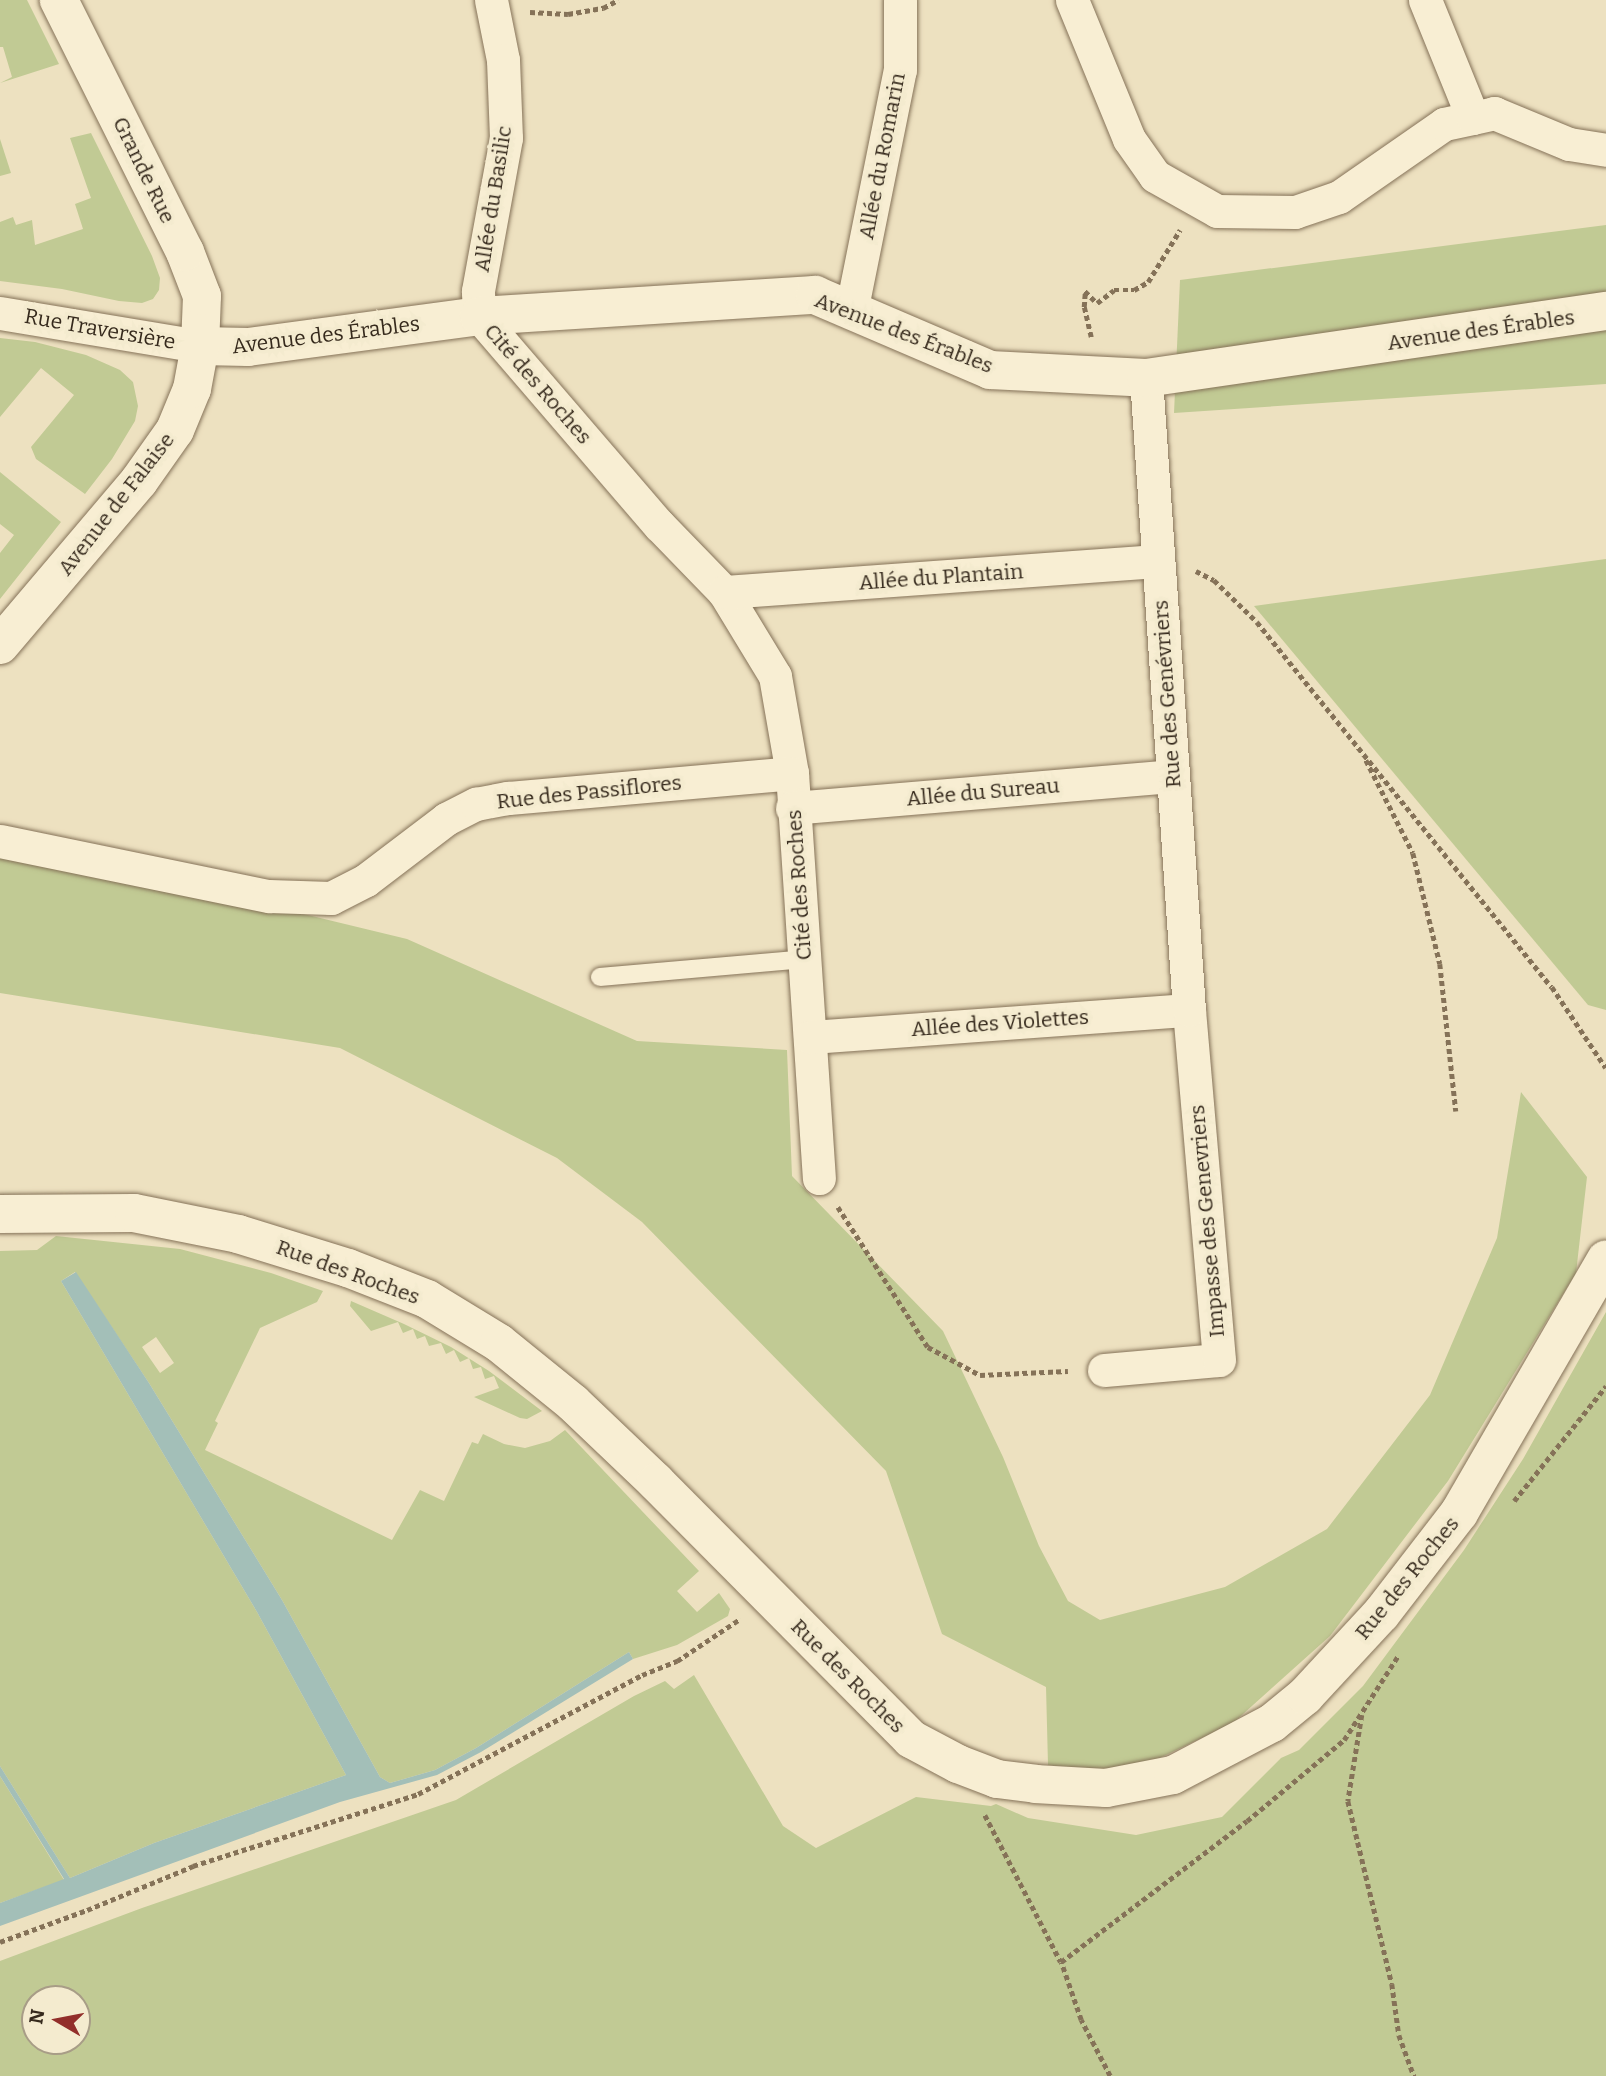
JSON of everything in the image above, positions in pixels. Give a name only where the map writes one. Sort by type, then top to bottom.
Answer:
[{"type":"street","name":"Grande Rue","points":[[59,0],[185,252],[202,296],[200,346]]},
{"type":"street","name":"Allée du Romarin","points":[[851,312],[900,70],[900,0]]},
{"type":"street","points":[[1072,0],[1129,139],[1155,176],[1217,211],[1295,212],[1339,197],[1444,124],[1494,113],[1569,144],[1606,150]]},
{"type":"street","points":[[1425,0],[1473,118]]},
{"type":"street","name":"Allée du Basilic","points":[[479,316],[478,292],[506,138],[503,60],[491,2]]},
{"type":"street","name":"Avenue des Érables","points":[[200,346],[248,347],[479,316],[815,295],[990,370],[1146,378],[1606,311]]},
{"type":"street","name":"Rue Traversière","points":[[0,313],[200,346]]},
{"type":"street","name":"Cité des Roches","points":[[479,316],[659,525],[724,592],[775,676],[792,773],[819,1178]]},
{"type":"street","name":"Avenue de Falaise","points":[[0,645],[139,481],[175,430],[192,389],[200,346]]},
{"type":"street","name":"Rue des Genévriers","points":[[1146,378],[1189,1010]]},
{"type":"street","name":"Allée du Plantain","points":[[724,592],[1158,561]]},
{"type":"street","name":"Rue des Passiflores","points":[[0,841],[269,896],[331,898],[366,880],[446,819],[476,804],[508,798],[792,773]]},
{"type":"street","name":"Allée du Sureau","points":[[793,808],[1173,776]]},
{"type":"street","name":"Allée des Violettes","points":[[810,1037],[1189,1010]]},
{"type":"street","name":"Impasse des Genevriers","points":[[1104,1370],[1219,1360],[1189,1010]]},
{"type":"street","name":"Rue des Roches","points":[[0,1214],[134,1213],[160,1218],[251,1238],[348,1268],[427,1300],[499,1343],[573,1403],[656,1482],[911,1739],[958,1764],[997,1779],[1107,1788],[1173,1775],[1272,1723],[1305,1696],[1381,1614],[1459,1513],[1606,1259]]},
{"type":"lane","points":[[600,977],[804,960]]},
{"type":"path","points":[[491,2],[531,12],[568,14],[603,8],[618,0]]},
{"type":"path","points":[[1100,376],[1084,307],[1085,291],[1097,303],[1114,290],[1134,290],[1148,282],[1199,203]]},
{"type":"path","points":[[1158,561],[1182,564],[1214,580],[1257,622],[1552,987],[1606,1068]]},
{"type":"path","points":[[1361,750],[1413,853],[1440,964],[1456,1111]]},
{"type":"path","points":[[819,1178],[928,1347],[980,1375],[1104,1370]]},
{"type":"path","points":[[0,1942],[87,1910],[192,1866],[418,1794],[642,1675],[677,1661],[740,1619],[766,1595]]},
{"type":"path","points":[[1363,1711],[1348,1801],[1392,1984],[1399,2035],[1414,2076]]},
{"type":"path","points":[[958,1764],[1061,1962]]},
{"type":"green space","points":[[0,0],[27,0],[59,64],[0,83],[12,77],[3,47],[0,47]]},
{"type":"green space","points":[[91,133],[152,256],[160,278],[159,290],[153,299],[142,303],[0,281],[0,222],[13,217],[16,225],[32,220],[35,245],[83,229],[75,204],[91,198],[70,138]]},
{"type":"green space","points":[[0,139],[11,173],[0,176]]},
{"type":"green space","points":[[1606,225],[1606,384],[1174,413],[1180,280]]},
{"type":"green space","points":[[0,338],[35,342],[86,355],[120,370],[133,382],[138,406],[135,421],[112,459],[85,494],[36,459],[31,447],[74,395],[41,368],[0,417]]},
{"type":"green space","points":[[0,472],[61,522],[0,599],[0,553],[14,535],[0,524]]},
{"type":"green space","points":[[1606,559],[1606,1010],[1588,1005],[1254,606]]},
{"type":"green space","points":[[0,848],[147,876],[407,939],[637,1041],[787,1050],[792,1176],[943,1331],[1003,1457],[1039,1546],[1068,1601],[1100,1620],[1225,1587],[1327,1529],[1430,1395],[1497,1238],[1521,1092],[1587,1177],[1576,1273],[1448,1481],[1330,1636],[1233,1723],[1124,1775],[1048,1765],[1046,1687],[942,1634],[886,1471],[642,1222],[557,1158],[340,1048],[0,993]]},
{"type":"green space","points":[[56,1236],[180,1249],[271,1273],[323,1291],[317,1302],[260,1328],[215,1421],[218,1423],[205,1450],[392,1540],[420,1490],[444,1501],[472,1442],[478,1444],[483,1434],[504,1444],[525,1448],[550,1441],[565,1430],[699,1571],[677,1591],[697,1612],[719,1593],[730,1609],[728,1616],[677,1645],[633,1659],[629,1652],[476,1748],[435,1770],[390,1783],[380,1777],[282,1600],[149,1383],[75,1272],[61,1281],[257,1612],[346,1775],[154,1843],[70,1878],[0,1766],[0,1251],[37,1250]],"holes":[[[156,1337],[174,1363],[160,1373],[142,1347]]]},
{"type":"green space","points":[[351,1301],[404,1324],[451,1347],[469,1358],[460,1362],[454,1350],[446,1354],[441,1343],[429,1346],[425,1336],[417,1339],[413,1329],[403,1333],[398,1322],[371,1331],[350,1306]]},
{"type":"green space","points":[[1606,1312],[1606,2076],[0,2076],[0,1961],[142,1908],[456,1800],[634,1696],[665,1681],[674,1689],[694,1675],[783,1826],[816,1848],[916,1797],[991,1806],[996,1804],[1028,1818],[1136,1835],[1222,1817],[1281,1758],[1299,1750],[1363,1686],[1464,1550],[1523,1459]]},
{"type":"green space","points":[[469,1358],[489,1371],[542,1411],[527,1419],[520,1418],[474,1397],[499,1388],[494,1376],[485,1379],[481,1367],[473,1369]]},
{"type":"green space","points":[[0,1776],[64,1880],[0,1903]]},
{"type":"water","points":[[76,1272],[149,1383],[282,1600],[380,1777],[390,1783],[435,1770],[476,1748],[629,1652],[633,1659],[481,1752],[437,1775],[340,1802],[0,1926],[0,1903],[64,1879],[0,1776],[0,1766],[70,1878],[154,1843],[346,1775],[257,1612],[61,1281]]}]
